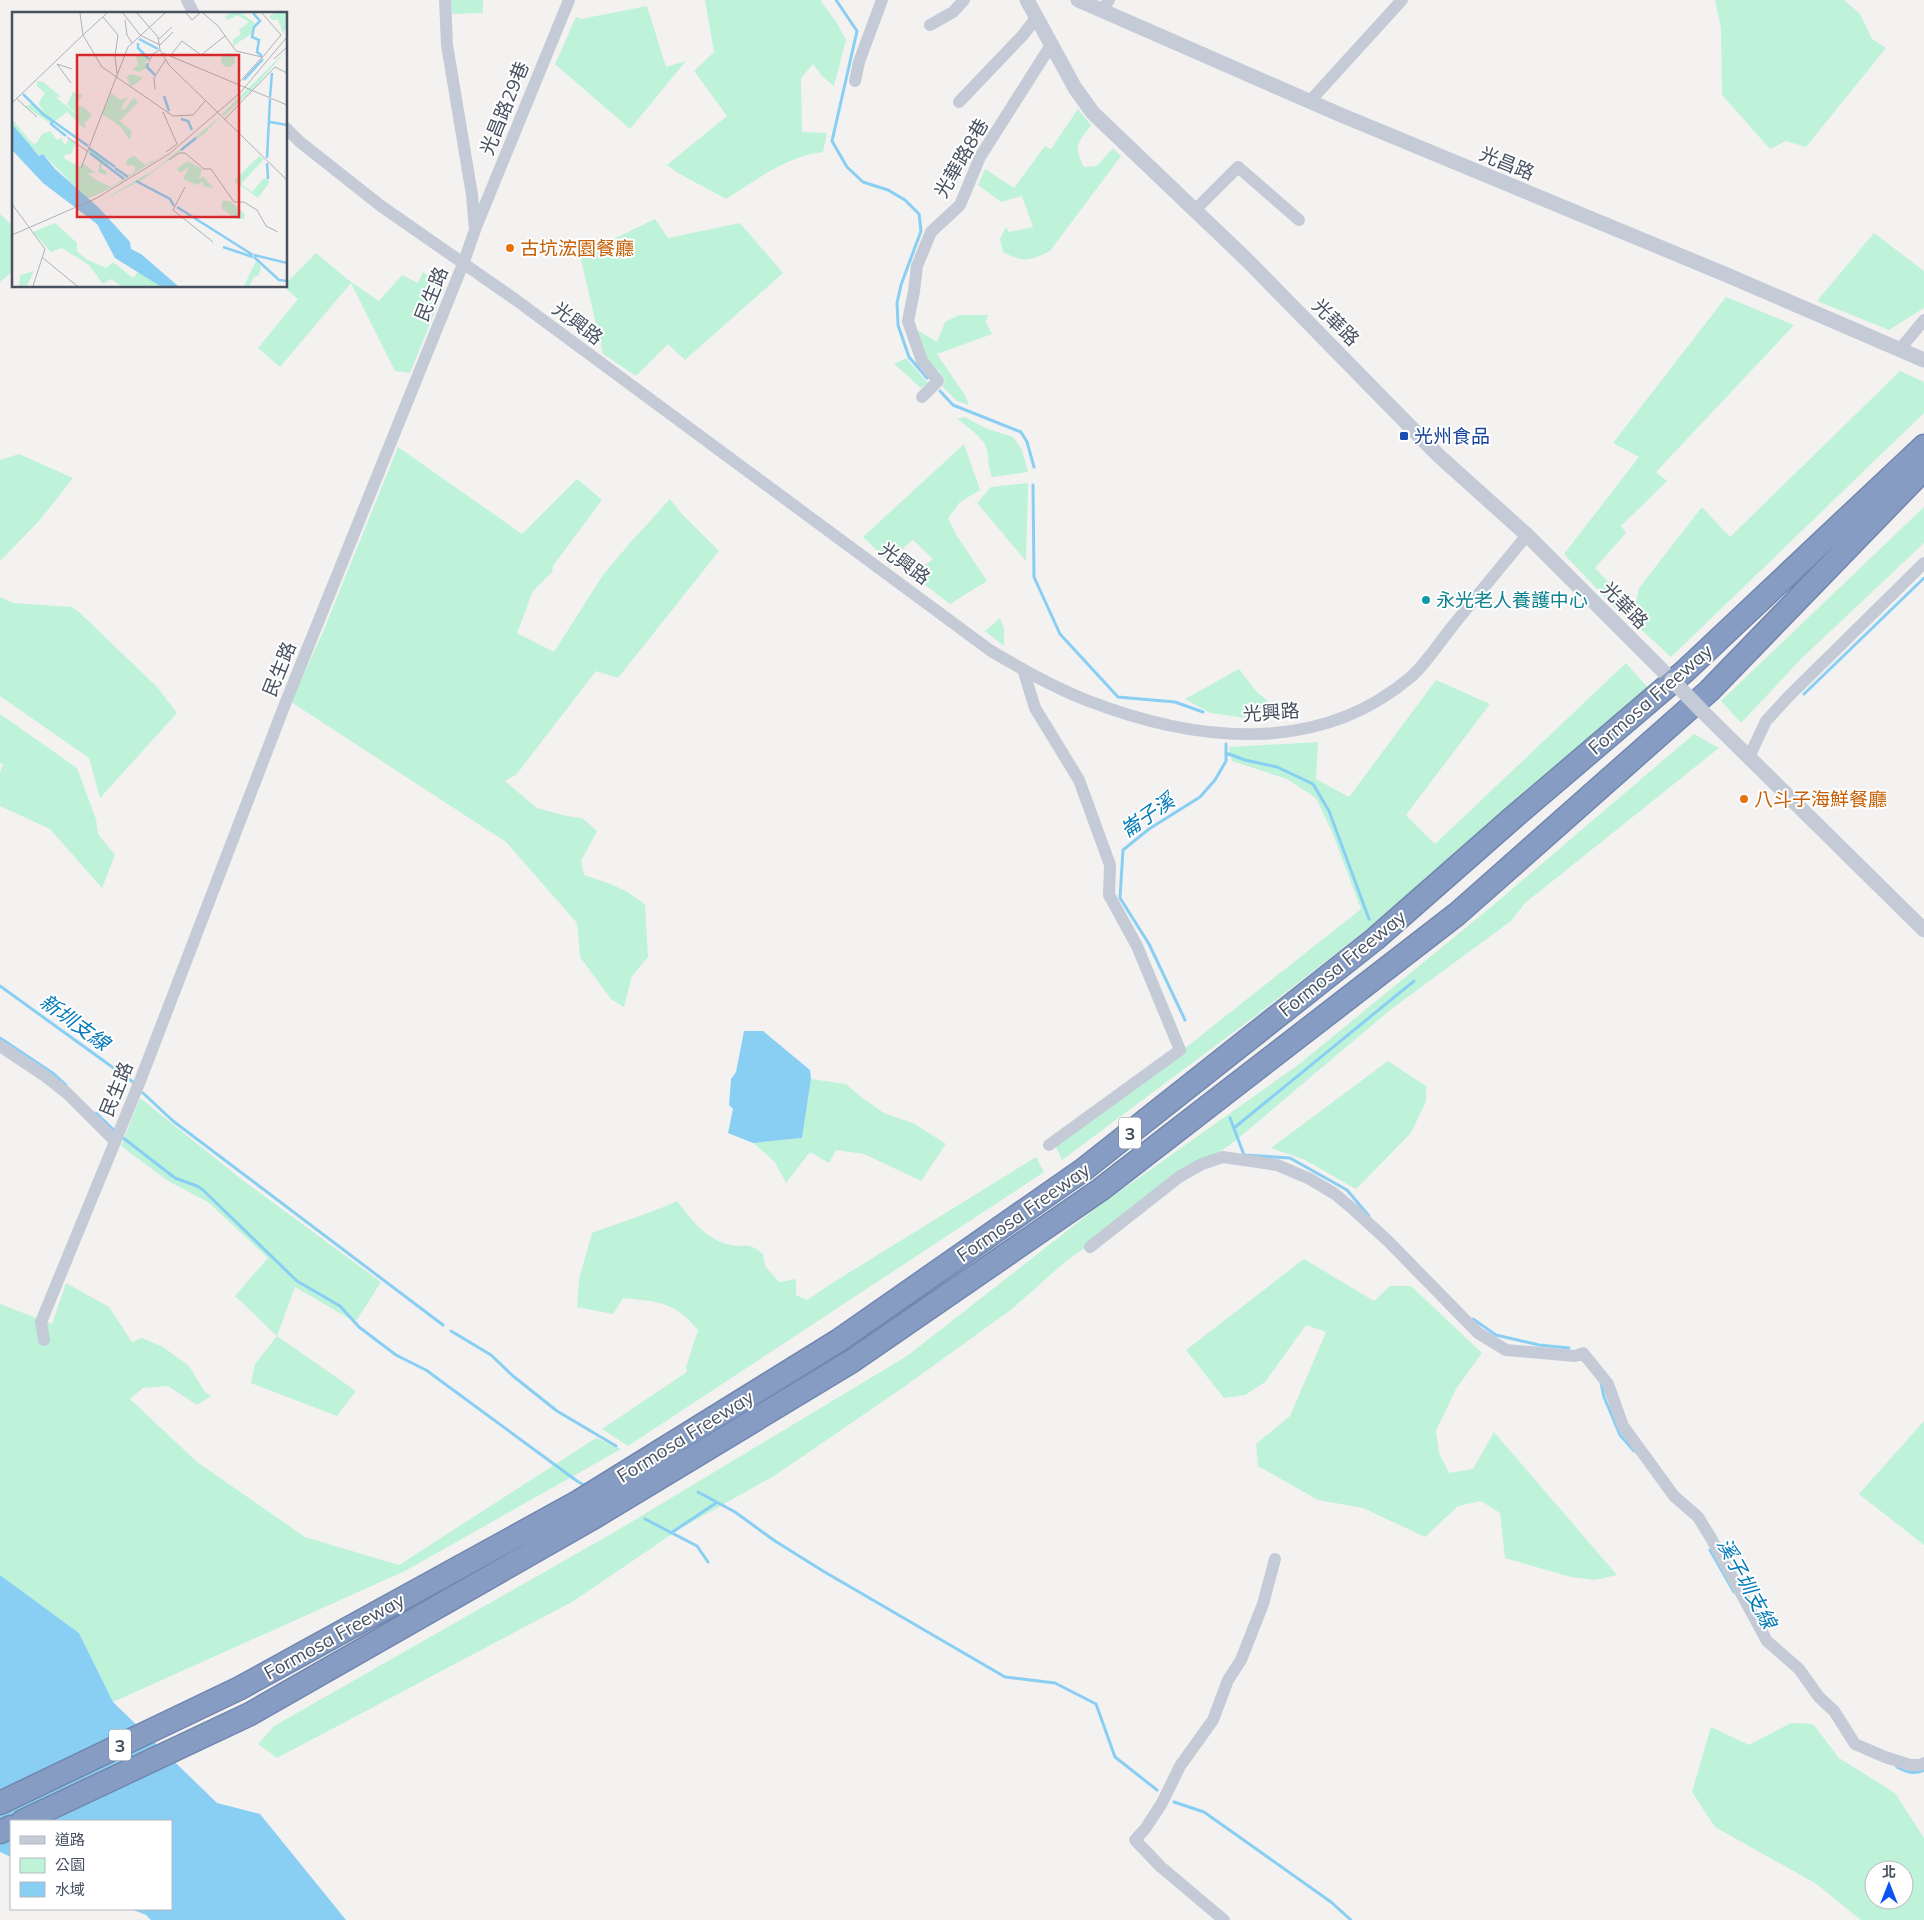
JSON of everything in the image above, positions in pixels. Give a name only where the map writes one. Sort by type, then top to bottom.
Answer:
[{"type":"highway","name":"Formosa Freeway","points":[[0,1803],[240,1688],[586,1497],[838,1341],[1083,1170],[1375,939],[1685,671],[1924,446]]},
{"type":"highway","name":"Formosa Freeway","points":[[25,1820],[250,1714],[591,1519],[852,1361],[1100,1190],[1457,914],[1709,691],[1924,469]]},
{"type":"street","points":[[187,0],[193,12]]},
{"type":"street","name":"民生路","points":[[44,1340],[41,1322],[140,1080],[284,704],[463,264],[475,230],[472,195],[447,46],[445,0]]},
{"type":"street","name":"光昌路29巷","points":[[475,230],[569,0]]},
{"type":"street","points":[[855,81],[859,62],[882,0]]},
{"type":"street","points":[[930,26],[953,12],[964,0]]},
{"type":"street","name":"光華路","points":[[1027,0],[1075,88],[1092,113],[1248,261],[1438,455],[1527,535],[1749,757]]},
{"type":"street","name":"光昌路","points":[[1078,0],[1106,5],[1310,101],[1900,348],[1923,360]]},
{"type":"street","points":[[1310,101],[1402,0]]},
{"type":"street","points":[[959,102],[1036,18]]},
{"type":"street","name":"光華路8巷","points":[[922,397],[938,380],[922,361],[908,321],[917,266],[931,232],[960,204],[980,157],[1051,45]]},
{"type":"street","name":"光興路","points":[[288,130],[300,142],[381,206],[516,300],[991,652],[1085,700],[1139,718],[1216,734],[1274,734],[1308,729],[1348,716],[1372,705],[1413,675],[1527,535]]},
{"type":"street","points":[[1195,210],[1238,167],[1299,220]]},
{"type":"street","points":[[1900,348],[1924,320]]},
{"type":"street","points":[[1924,563],[1789,696],[1766,722],[1749,757],[1924,930]]},
{"type":"street","points":[[1023,669],[1035,708],[1079,780],[1110,865],[1109,896],[1137,946],[1180,1050],[1049,1145]]},
{"type":"street","points":[[0,1046],[68,1094],[114,1141]]},
{"type":"street","points":[[1090,1247],[1179,1176],[1202,1164],[1223,1157],[1277,1165],[1310,1179],[1335,1194],[1388,1241],[1478,1333],[1506,1350],[1574,1356],[1583,1353],[1608,1384],[1623,1426],[1674,1496],[1698,1517],[1767,1641],[1799,1669],[1819,1697],[1834,1711],[1855,1744],[1910,1765],[1924,1763]]},
{"type":"street","points":[[1224,1920],[1161,1867],[1135,1840],[1145,1829],[1162,1802],[1180,1766],[1213,1720],[1228,1680],[1241,1660],[1263,1604],[1275,1558]]},
{"type":"green space","points":[[450,0],[483,0],[483,13],[452,14]]},
{"type":"green space","points":[[705,0],[820,0],[837,23],[846,40],[834,86],[822,76],[813,64],[801,78],[802,132],[827,133],[823,152],[797,158],[784,164],[726,199],[667,165],[727,116],[694,71],[714,52]]},
{"type":"green space","points":[[1715,0],[1844,0],[1860,14],[1872,39],[1886,48],[1806,147],[1786,141],[1770,149],[1722,95],[1721,28]]},
{"type":"green space","points":[[647,6],[666,67],[686,61],[630,129],[555,64],[576,17],[581,19]]},
{"type":"green space","points":[[1078,109],[1091,125],[1078,145],[1084,167],[1097,166],[1113,148],[1121,156],[1050,251],[1031,259],[1016,258],[1003,252],[1000,239],[1006,227],[1009,232],[1033,227],[1022,196],[1001,202],[978,185],[985,169],[1014,188],[1045,146],[1051,149]]},
{"type":"green space","points":[[0,214],[12,225],[12,272],[0,282]]},
{"type":"green space","points":[[655,219],[668,238],[740,223],[783,273],[685,360],[668,344],[636,376],[603,354],[580,255]]},
{"type":"green space","points":[[1874,233],[1924,271],[1924,308],[1889,330],[1817,301]]},
{"type":"green space","points":[[316,253],[351,282],[379,301],[402,275],[418,283],[423,272],[445,287],[410,373],[395,371],[351,283],[280,367],[258,348],[298,299],[285,288],[288,288],[288,281]]},
{"type":"green space","points":[[1726,297],[1794,325],[1656,472],[1667,481],[1621,526],[1626,533],[1595,568],[1622,597],[1616,609],[1564,554],[1639,457],[1613,443]]},
{"type":"green space","points":[[959,315],[988,315],[986,322],[992,334],[937,354],[966,397],[969,405],[957,401],[942,386],[945,382],[939,371],[927,362],[915,329],[937,342],[945,322]]},
{"type":"green space","points":[[906,358],[928,383],[921,388],[894,364]]},
{"type":"green space","points":[[1900,371],[1924,382],[1924,413],[1671,657],[1632,621],[1639,588],[1702,507],[1730,537]]},
{"type":"green space","points":[[965,417],[985,428],[1013,437],[1022,450],[1028,472],[992,477],[986,446],[983,441],[957,419]]},
{"type":"green space","points":[[964,444],[980,490],[960,502],[948,518],[957,536],[987,581],[950,604],[912,575],[933,559],[913,540],[888,561],[863,537]]},
{"type":"green space","points":[[398,447],[522,534],[577,479],[602,500],[553,566],[552,572],[533,591],[517,633],[554,652],[603,575],[670,499],[680,512],[719,551],[618,678],[596,671],[516,775],[505,781],[537,808],[566,816],[582,818],[597,831],[581,861],[584,875],[624,890],[645,905],[648,957],[632,976],[624,1007],[611,999],[580,957],[577,923],[506,842],[291,702],[323,632]]},
{"type":"green space","points":[[19,454],[73,478],[39,521],[0,561],[0,460]]},
{"type":"green space","points":[[1028,483],[1026,561],[977,503],[991,487]]},
{"type":"green space","points":[[1924,507],[1924,543],[1801,659],[1741,723],[1721,701]]},
{"type":"green space","points":[[0,597],[13,603],[72,607],[157,687],[177,713],[100,798],[89,758],[0,696]]},
{"type":"green space","points":[[1000,618],[1004,629],[1004,646],[985,631]]},
{"type":"green space","points":[[1626,663],[1650,690],[1423,886],[1254,1017],[1062,1160],[1055,1145],[1189,1045],[1361,909],[1332,832],[1316,798],[1287,779],[1232,761],[1229,747],[1318,742],[1316,779],[1349,797],[1436,680],[1490,704],[1406,815],[1435,844]]},
{"type":"green space","points":[[1239,669],[1256,691],[1284,715],[1246,718],[1210,713],[1185,699]]},
{"type":"green space","points":[[0,714],[77,768],[96,819],[98,834],[115,855],[102,888],[50,829],[0,806],[0,773],[3,764],[0,763]]},
{"type":"green space","points":[[1694,734],[1719,748],[1525,903],[1511,921],[1390,1010],[1235,1141],[1066,1261],[1012,1309],[901,1389],[774,1476],[681,1528],[572,1602],[277,1758],[258,1744],[274,1726],[618,1530],[907,1356],[1099,1206],[1298,1065],[1491,907]]},
{"type":"green space","points":[[1388,1061],[1426,1086],[1426,1101],[1411,1133],[1356,1189],[1305,1160],[1271,1148]]},
{"type":"green space","points":[[811,1079],[846,1084],[884,1113],[915,1124],[946,1144],[921,1181],[864,1154],[836,1150],[829,1163],[810,1152],[786,1183],[775,1162],[753,1143],[802,1138]]},
{"type":"green space","points":[[140,1098],[245,1182],[381,1282],[357,1320],[350,1319],[295,1287],[277,1336],[235,1296],[268,1258],[208,1202],[168,1181],[121,1146]]},
{"type":"green space","points":[[1036,1157],[1044,1172],[628,1446],[602,1429],[687,1372],[686,1367],[698,1330],[681,1313],[656,1302],[623,1298],[613,1314],[577,1307],[579,1279],[592,1233],[677,1201],[700,1228],[714,1239],[731,1245],[750,1246],[758,1250],[763,1254],[765,1266],[779,1282],[796,1279],[796,1295],[807,1300]]},
{"type":"green space","points":[[1304,1259],[1374,1301],[1390,1286],[1411,1286],[1482,1353],[1456,1389],[1436,1431],[1439,1453],[1449,1473],[1473,1469],[1494,1432],[1617,1575],[1595,1580],[1571,1577],[1505,1558],[1500,1513],[1481,1501],[1458,1506],[1425,1537],[1363,1508],[1318,1500],[1258,1466],[1256,1444],[1290,1416],[1326,1332],[1306,1325],[1265,1382],[1245,1395],[1224,1398],[1186,1350]]},
{"type":"green space","points":[[66,1283],[109,1307],[132,1342],[142,1338],[163,1347],[189,1366],[205,1392],[211,1396],[197,1405],[168,1386],[143,1388],[130,1399],[197,1462],[305,1537],[399,1565],[596,1438],[621,1449],[405,1571],[113,1702],[79,1633],[0,1575],[0,1304],[52,1324]]},
{"type":"green space","points":[[277,1336],[356,1391],[337,1416],[251,1383],[255,1364]]},
{"type":"green space","points":[[1924,1421],[1924,1545],[1859,1494]]},
{"type":"green space","points":[[1791,1723],[1813,1724],[1839,1758],[1895,1793],[1924,1838],[1924,1920],[1861,1920],[1815,1883],[1715,1827],[1692,1792],[1711,1727],[1749,1745]]},
{"type":"water","points":[[744,1031],[763,1031],[810,1070],[811,1079],[802,1138],[753,1143],[728,1133],[733,1109],[729,1105],[731,1079],[736,1072]]},
{"type":"water","points":[[0,1575],[79,1633],[113,1702],[217,1803],[260,1814],[346,1920],[151,1920],[146,1915],[134,1910],[172,1910],[172,1820],[10,1820],[10,1857],[0,1852]]},
{"type":"waterway","points":[[836,0],[857,31],[832,141],[847,167],[863,182],[888,190],[905,200],[919,214],[921,231],[901,285],[897,303],[898,325],[909,357],[927,378]]},
{"type":"waterway","points":[[940,391],[953,405],[1021,432],[1027,442],[1034,467]]},
{"type":"waterway","points":[[1033,485],[1034,577],[1060,634],[1118,697],[1175,702],[1203,712]]},
{"type":"waterway","points":[[1804,694],[1924,578]]},
{"type":"waterway","name":"崙子溪","points":[[1185,1020],[1149,944],[1120,898],[1123,850],[1149,829],[1200,797],[1215,780],[1226,761],[1226,744]]},
{"type":"waterway","name":"崙子溪","points":[[1226,753],[1245,760],[1277,767],[1313,784],[1329,811],[1369,919]]},
{"type":"waterway","name":"崙子溪","points":[[1234,1128],[1414,981]]},
{"type":"waterway","name":"新圳支線","points":[[0,986],[133,1082]]},
{"type":"waterway","points":[[0,1038],[54,1074],[66,1085]]},
{"type":"waterway","points":[[143,1093],[173,1121],[443,1325]]},
{"type":"waterway","points":[[96,1113],[115,1131]]},
{"type":"waterway","name":"溪子圳支線","points":[[1230,1118],[1244,1155],[1290,1158],[1347,1190],[1369,1216]]},
{"type":"waterway","points":[[122,1137],[175,1178],[202,1189],[297,1281],[340,1306],[359,1327],[396,1355],[426,1370],[587,1487]]},
{"type":"waterway","name":"溪子圳支線","points":[[1473,1319],[1496,1335],[1539,1345],[1569,1348]]},
{"type":"waterway","points":[[451,1331],[491,1355],[513,1376],[557,1411],[616,1446]]},
{"type":"waterway","name":"溪子圳支線","points":[[1601,1383],[1604,1397],[1620,1435],[1634,1451]]},
{"type":"waterway","points":[[698,1492],[735,1512],[775,1541],[823,1571],[1005,1677],[1055,1683],[1096,1704],[1115,1757],[1157,1790]]},
{"type":"waterway","points":[[671,1533],[716,1503]]},
{"type":"waterway","points":[[645,1519],[697,1546],[708,1562]]},
{"type":"waterway","name":"溪子圳支線","points":[[1710,1550],[1734,1592]]},
{"type":"waterway","name":"溪子圳支線","points":[[1897,1767],[1910,1772],[1924,1770]]},
{"type":"waterway","points":[[1174,1802],[1204,1812],[1331,1902],[1351,1920]]},
{"type":"place","name":"古坑浤園餐廳","points":[[510,248]]},
{"type":"place","name":"光州食品","points":[[1404,436]]},
{"type":"place","name":"永光老人養護中心","points":[[1426,600]]},
{"type":"place","name":"八斗子海鮮餐廳","points":[[1744,799]]}]
